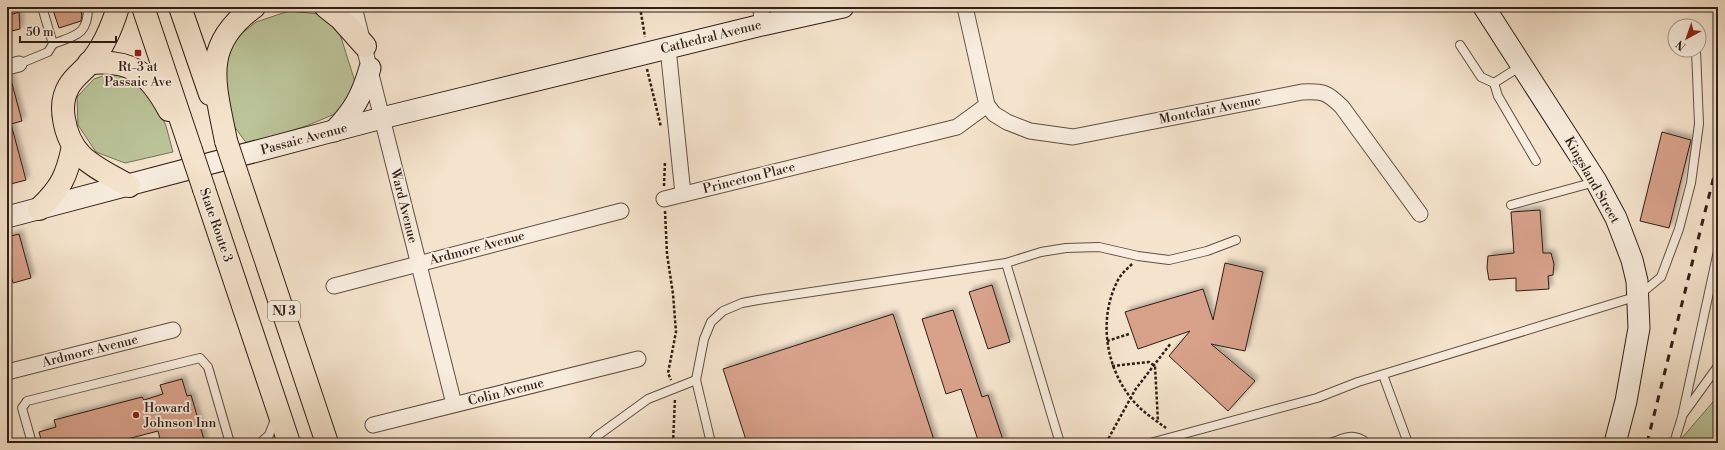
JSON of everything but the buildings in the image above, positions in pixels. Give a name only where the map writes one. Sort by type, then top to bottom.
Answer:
[{"type":"highway","points":[[118,7],[109,32],[89,64],[77,74],[68,87],[64,99],[63,113],[66,132],[73,146],[84,159],[121,188]]},
{"type":"highway","name":"State Route 3","points":[[142,7],[289,443]]},
{"type":"highway","name":"NJ 3","points":[[180,7],[327,443]]},
{"type":"highway","points":[[226,141],[216,93],[215,76],[220,44],[230,28],[240,17],[254,7]]},
{"type":"highway","points":[[326,7],[340,18],[364,46]]},
{"type":"highway","points":[[89,64],[114,62],[124,64],[149,80],[163,100],[191,150]]},
{"type":"highway","points":[[39,209],[56,192],[66,174],[73,146]]},
{"type":"main road","name":"Cathedral Avenue","points":[[602,64],[668,48],[762,16],[843,7]]},
{"type":"main road","name":"Kingsland Street","points":[[1484,7],[1596,181],[1616,218],[1626,242],[1637,281],[1639,328],[1636,353],[1626,401],[1615,443]]},
{"type":"main road","name":"Passaic Avenue","points":[[7,217],[382,118],[602,64]]},
{"type":"main road","points":[[334,131],[347,118],[360,98],[370,68]]},
{"type":"street","name":"Ward Avenue","points":[[354,7],[454,404]]},
{"type":"street","points":[[965,7],[987,105]]},
{"type":"street","name":"Princeton Place","points":[[668,48],[683,194],[957,127],[987,105]]},
{"type":"street","name":"Montclair Avenue","points":[[987,105],[994,114],[1007,122],[1030,131],[1073,137],[1302,92],[1320,91],[1330,95],[1342,107],[1420,214]]},
{"type":"street","points":[[664,199],[683,194]]},
{"type":"street","name":"Ardmore Avenue","points":[[334,286],[621,211]]},
{"type":"street","name":"Ardmore Avenue","points":[[7,372],[173,330]]},
{"type":"street","name":"Colin Avenue","points":[[373,424],[638,359]]},
{"type":"lane","points":[[42,7],[53,44]]},
{"type":"lane","points":[[13,66],[48,52],[53,44],[80,33],[88,21],[88,7]]},
{"type":"lane","points":[[1460,45],[1481,77],[1494,83],[1498,96],[1536,161]]},
{"type":"lane","points":[[1150,443],[1317,398],[1358,382],[1638,296],[1662,277],[1679,229],[1691,183],[1699,124],[1696,58]]},
{"type":"lane","points":[[1494,83],[1522,66]]},
{"type":"lane","points":[[1511,205],[1596,181]]},
{"type":"lane","points":[[711,443],[696,380],[704,340],[711,322],[723,311],[742,303],[1006,263],[1041,252],[1066,248],[1099,247],[1138,256],[1169,260],[1207,251],[1236,240]]},
{"type":"lane","points":[[1674,443],[1682,417],[1718,251]]},
{"type":"lane","points":[[1006,263],[1060,443]]},
{"type":"lane","points":[[31,440],[22,408],[27,401],[200,358],[208,367],[230,443]]},
{"type":"lane","points":[[1682,417],[1718,366]]},
{"type":"lane","points":[[1383,375],[1408,443]]},
{"type":"lane","points":[[591,443],[597,436],[648,399],[696,380]]},
{"type":"lane","points":[[260,443],[269,435],[279,411]]},
{"type":"lane","points":[[1330,443],[1353,436],[1361,438],[1367,443]]},
{"type":"path","points":[[640,7],[646,39]]},
{"type":"path","points":[[646,67],[662,130]]},
{"type":"path","points":[[665,157],[663,177],[666,254],[673,294],[676,332],[668,373],[675,388],[673,443]]},
{"type":"path","points":[[1138,256],[1119,279],[1112,296],[1107,322],[1107,347],[1112,366],[1123,387],[1141,409],[1175,436]]},
{"type":"path","points":[[1107,341],[1129,334]]},
{"type":"path","points":[[1106,443],[1135,390],[1170,343]]},
{"type":"path","points":[[1112,366],[1149,362],[1155,366],[1158,422]]},
{"type":"green space","points":[[289,11],[319,14],[339,31],[356,85],[342,111],[306,126],[247,144],[234,126],[226,84],[226,46],[256,22]]},
{"type":"green space","points":[[114,72],[132,76],[152,93],[166,126],[173,152],[125,163],[96,152],[78,125],[77,97],[94,79]]},
{"type":"green space","points":[[1718,396],[1718,443],[1680,443],[1682,438]]},
{"type":"railway","points":[[1647,443],[1718,160]]},
{"type":"place","name":"Rt-3 at Passaic Ave","points":[[138,53]]},
{"type":"place","name":"Howard Johnson Inn","points":[[136,415]]}]
